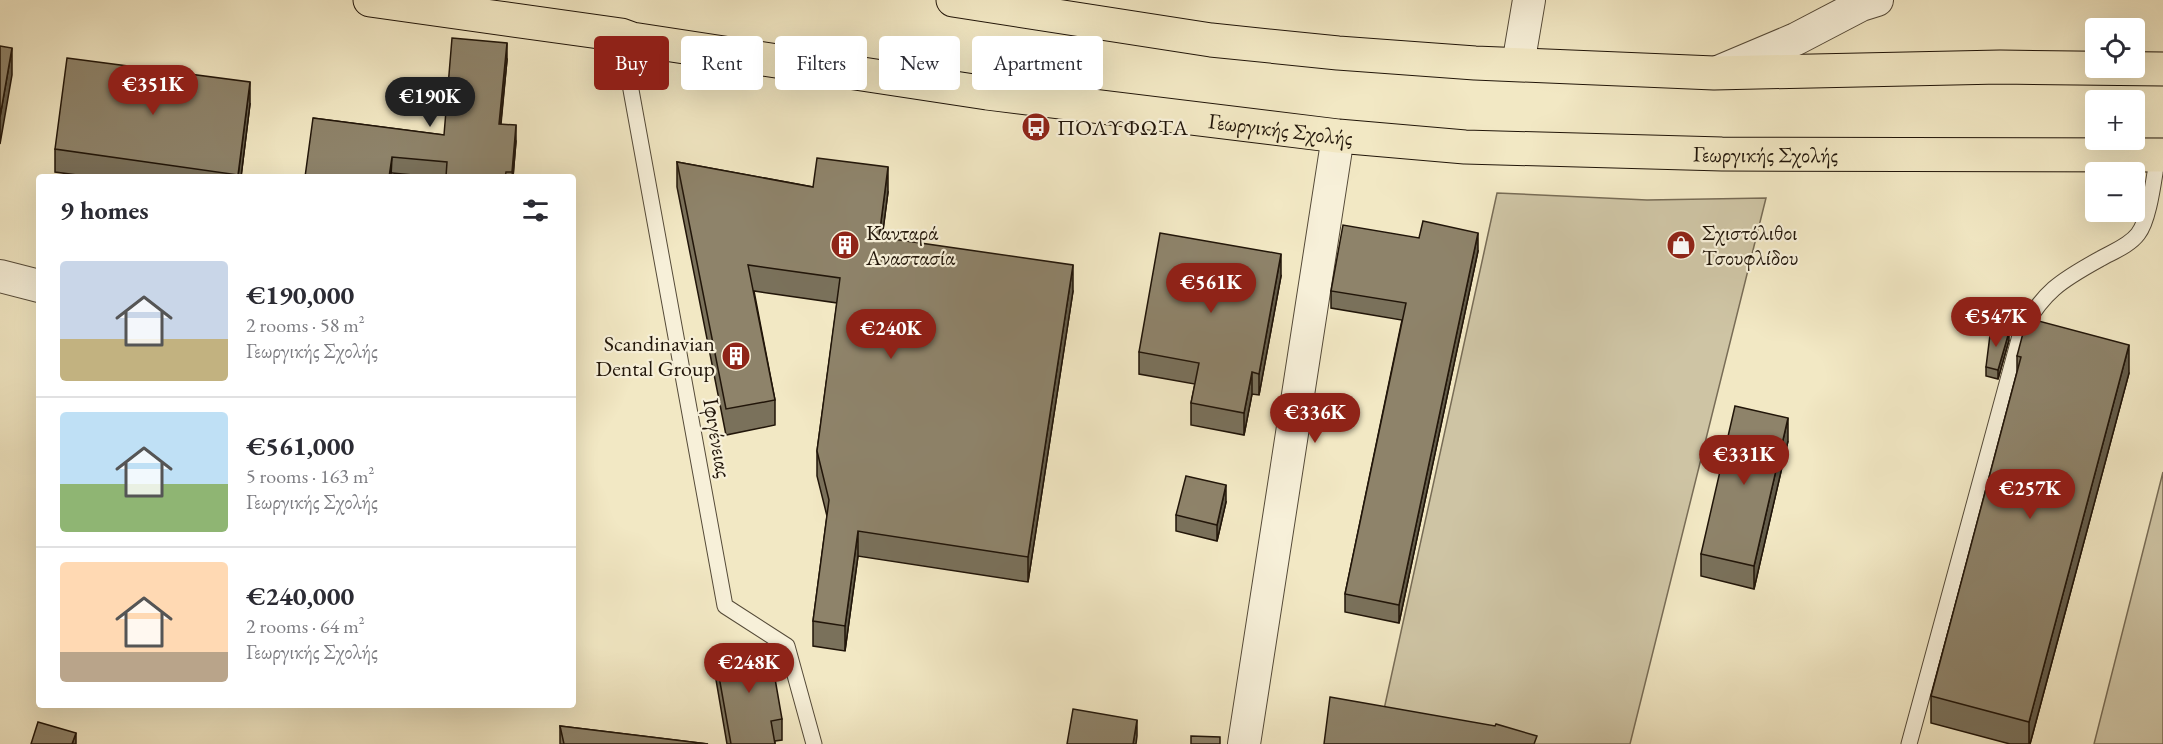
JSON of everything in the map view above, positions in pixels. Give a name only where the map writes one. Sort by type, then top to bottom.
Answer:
[{"type":"main road","name":"Γεωργικής Σχολής","points":[[370,0],[621,35],[644,41],[987,93],[1338,136],[1464,147],[1722,154],[2161,155]]},
{"type":"main road","points":[[953,0],[1211,40],[1338,53],[1518,65],[1714,74],[2000,67],[2163,69]]},
{"type":"street","points":[[1518,65],[1529,0]]},
{"type":"street","points":[[1714,74],[1796,39],[1862,5],[1877,0]]},
{"type":"street","points":[[1244,744],[1338,136]]},
{"type":"street","points":[[0,276],[36,285]]},
{"type":"lane","name":"Ιφιγένειας","points":[[621,35],[725,606],[787,646],[814,744]]},
{"type":"lane","points":[[1909,744],[2021,332],[2033,310],[2050,290],[2073,274],[2127,244],[2138,234],[2145,219],[2161,155]]},
{"type":"shaded area","points":[[1497,193],[1647,200],[1766,198],[1630,744],[1517,744],[1383,714]]},
{"type":"shaded area","points":[[2163,472],[2163,744],[2094,744]]},
{"type":"building","points":[[452,38],[507,43],[499,124],[516,125],[512,172],[506,174],[446,174],[447,162],[392,157],[389,174],[305,174],[313,118],[444,135]]},
{"type":"building","points":[[0,46],[12,48],[0,117]]},
{"type":"building","points":[[67,58],[250,82],[238,174],[55,149]]},
{"type":"building","points":[[817,158],[888,167],[879,237],[1073,265],[1028,557],[858,531],[845,626],[813,621],[829,500],[817,451],[840,278],[748,265],[775,400],[726,409],[677,162],[813,187]]},
{"type":"building","points":[[1423,221],[1478,233],[1399,605],[1345,594],[1406,303],[1331,291],[1343,225],[1419,238]]},
{"type":"building","points":[[1160,233],[1281,254],[1259,374],[1252,372],[1244,413],[1191,403],[1199,363],[1139,352]]},
{"type":"building","points":[[2027,318],[2129,345],[2029,722],[1931,696],[2021,357],[2017,356]]},
{"type":"building","points":[[1991,327],[2009,332],[1998,370],[1986,367]]},
{"type":"building","points":[[1735,406],[1788,418],[1754,566],[1701,554]]},
{"type":"building","points":[[1186,476],[1226,485],[1217,525],[1176,515]]},
{"type":"building","points":[[769,644],[782,719],[771,721],[775,744],[731,744],[715,654]]},
{"type":"building","points":[[1330,697],[1495,726],[1496,724],[1537,736],[1534,744],[1324,744]]},
{"type":"building","points":[[1073,709],[1137,720],[1133,744],[1067,744]]},
{"type":"building","points":[[38,722],[76,733],[72,744],[31,744]]},
{"type":"building","points":[[560,726],[708,744],[564,744]]},
{"type":"building","points":[[1191,736],[1220,737],[1220,744],[1191,744]]},
{"type":"place","name":"ΠΟΛΥΦΩΤΑ","points":[[1036,127]]},
{"type":"place","name":"Κανταρά Αναστασία","points":[[845,245]]},
{"type":"place","name":"Σχιστόλιθοι Τσουφλίδου","points":[[1681,245]]},
{"type":"place","name":"Scandinavian Dental Group","points":[[736,356]]}]
